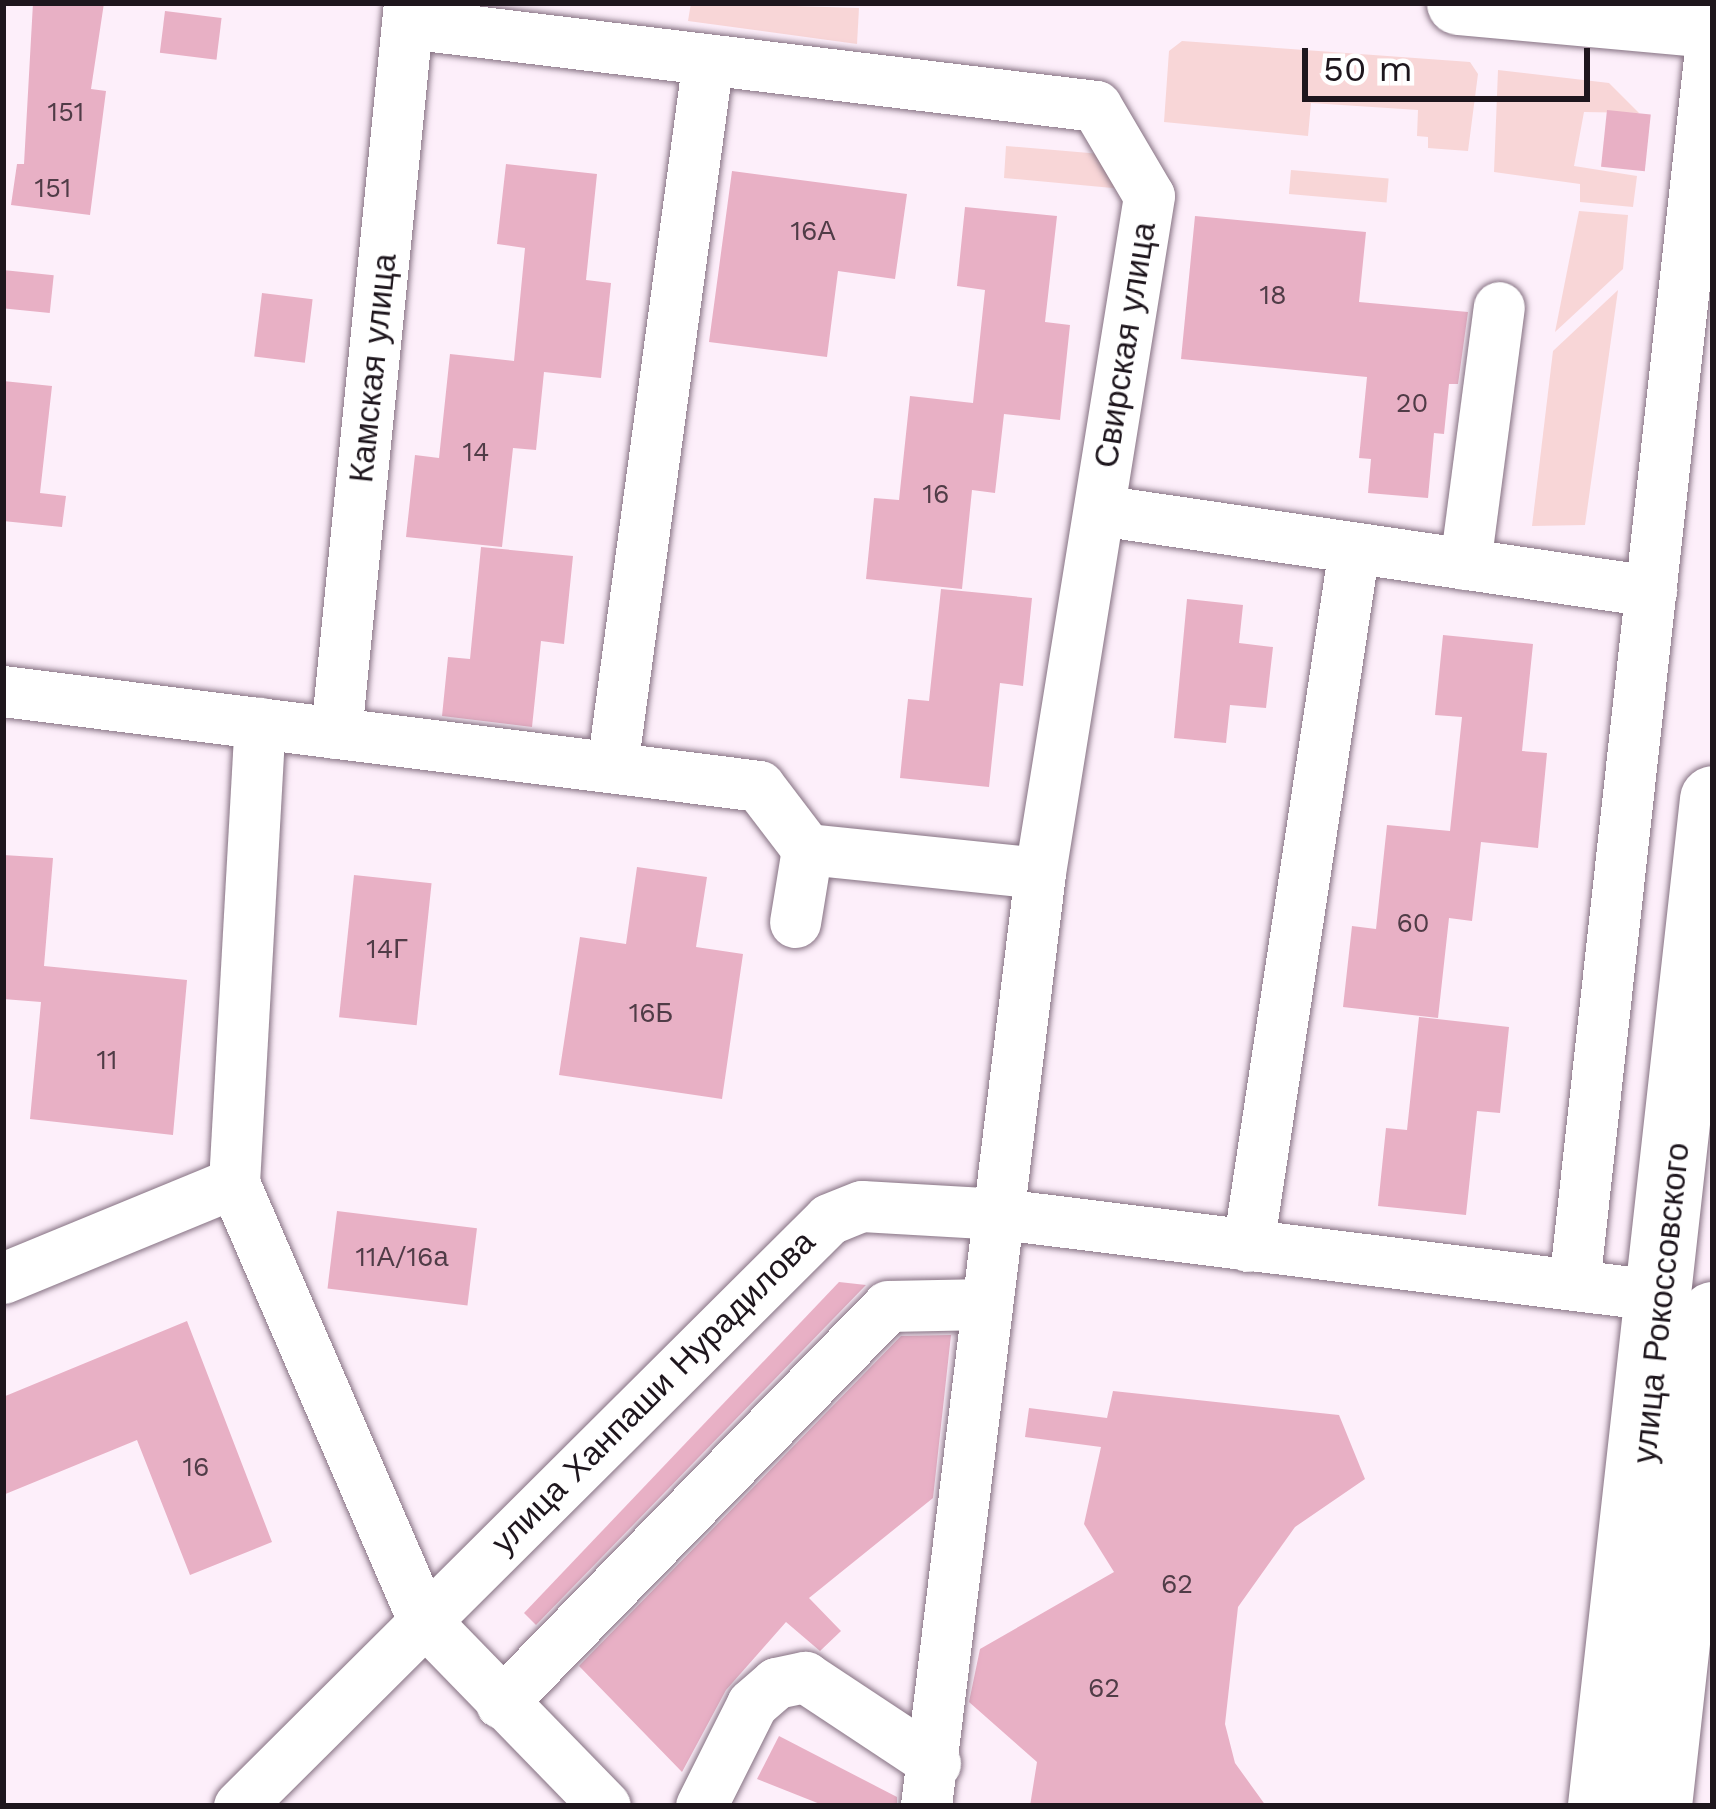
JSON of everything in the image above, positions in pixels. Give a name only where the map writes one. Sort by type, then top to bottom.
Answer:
[{"type":"highway","name":"улица Рокоссовского","points":[[1659,1806],[1692,1691],[1688,1305],[1713,799]]},
{"type":"highway","name":"улица Рокоссовского","points":[[1601,1806],[1688,1305]]},
{"type":"main road","points":[[1458,3],[1713,24]]},
{"type":"street","name":"Свирская улица","points":[[408,13],[708,59],[1096,106],[1149,196],[1040,873],[931,1784]]},
{"type":"street","name":"Камская улица","points":[[336,733],[408,13]]},
{"type":"street","points":[[1574,1285],[1713,24]]},
{"type":"street","points":[[612,767],[708,59]]},
{"type":"street","points":[[1465,564],[1499,307]]},
{"type":"street","points":[[1099,510],[1651,591]]},
{"type":"street","points":[[1248,1246],[1354,548]]},
{"type":"street","points":[[3,691],[759,786],[807,849],[795,922]]},
{"type":"street","points":[[260,723],[234,1183],[423,1618],[605,1806]]},
{"type":"street","points":[[807,849],[1040,873]]},
{"type":"street","points":[[3,1278],[234,1183]]},
{"type":"street","name":"улица Ханпаши Нурадилова","points":[[239,1806],[829,1219],[862,1206],[1001,1214],[1574,1285],[1688,1305]]},
{"type":"street","points":[[501,1702],[888,1306],[987,1304]]},
{"type":"street","points":[[700,1806],[752,1705],[776,1683],[805,1677],[931,1784]]},
{"type":"shaded area","points":[[691,3],[859,8],[857,44],[688,21]]},
{"type":"shaded area","points":[[1182,41],[1470,62],[1478,74],[1468,151],[1428,148],[1428,137],[1417,136],[1418,110],[1311,103],[1308,136],[1164,122],[1169,51]]},
{"type":"shaded area","points":[[1498,70],[1609,83],[1639,113],[1584,112],[1574,166],[1637,176],[1633,207],[1580,202],[1580,184],[1494,172]]},
{"type":"shaded area","points":[[1006,146],[1101,154],[1134,190],[1004,178]]},
{"type":"shaded area","points":[[1291,170],[1389,179],[1387,202],[1289,194]]},
{"type":"shaded area","points":[[1579,211],[1628,215],[1623,269],[1555,332]]},
{"type":"shaded area","points":[[1618,290],[1585,525],[1532,526],[1553,351]]},
{"type":"building","points":[[33,3],[104,3],[91,89],[106,91],[90,215],[11,205],[17,164],[24,164]]},
{"type":"building","points":[[165,11],[222,18],[216,60],[160,53]]},
{"type":"building","points":[[1607,110],[1651,115],[1645,171],[1601,167]]},
{"type":"building","points":[[506,164],[597,174],[586,280],[611,283],[601,378],[544,372],[536,450],[513,448],[502,547],[406,537],[415,455],[439,458],[450,354],[514,361],[525,248],[497,244]]},
{"type":"building","points":[[732,171],[907,194],[895,279],[838,271],[827,357],[709,342]]},
{"type":"building","points":[[965,207],[1057,216],[1045,322],[1070,325],[1060,420],[1004,414],[995,493],[972,490],[962,589],[866,579],[874,498],[899,500],[910,396],[973,403],[985,290],[957,286]]},
{"type":"building","points":[[1195,216],[1366,232],[1359,302],[1468,312],[1458,384],[1449,384],[1444,434],[1434,433],[1428,498],[1368,493],[1371,459],[1359,458],[1367,377],[1181,359]]},
{"type":"building","points":[[3,270],[54,275],[50,313],[3,308]]},
{"type":"building","points":[[262,293],[313,299],[305,363],[254,357]]},
{"type":"building","points":[[3,381],[52,386],[40,493],[66,496],[62,527],[3,521]]},
{"type":"building","points":[[481,547],[573,556],[564,644],[541,641],[532,727],[442,716],[448,657],[470,659]]},
{"type":"building","points":[[941,589],[1032,598],[1023,686],[1000,683],[989,787],[900,778],[908,699],[929,701]]},
{"type":"building","points":[[1187,599],[1243,605],[1239,643],[1273,647],[1266,708],[1230,705],[1226,743],[1174,738]]},
{"type":"building","points":[[1443,635],[1533,644],[1522,751],[1547,753],[1538,848],[1481,842],[1472,921],[1449,918],[1438,1018],[1343,1007],[1352,926],[1376,929],[1387,825],[1450,831],[1462,717],[1435,715]]},
{"type":"building","points":[[3,855],[53,858],[44,966],[187,980],[173,1135],[30,1119],[41,1002],[3,999]]},
{"type":"building","points":[[637,867],[707,877],[696,947],[743,954],[722,1099],[559,1075],[580,937],[626,944]]},
{"type":"building","points":[[354,875],[432,883],[417,1025],[339,1017]]},
{"type":"building","points":[[1419,1017],[1509,1027],[1500,1113],[1477,1111],[1466,1215],[1378,1206],[1386,1128],[1407,1130]]},
{"type":"building","points":[[337,1211],[477,1228],[467,1306],[327,1288]]},
{"type":"building","points":[[839,1282],[866,1285],[536,1625],[524,1613]]},
{"type":"building","points":[[187,1321],[272,1542],[190,1575],[137,1440],[3,1495],[3,1397]]},
{"type":"building","points":[[951,1335],[933,1498],[809,1598],[841,1631],[820,1651],[786,1622],[726,1690],[682,1772],[579,1666],[901,1336]]},
{"type":"building","points":[[1113,1391],[1339,1415],[1365,1479],[1295,1527],[1238,1607],[1225,1724],[1235,1763],[1266,1806],[1030,1806],[1037,1762],[969,1702],[980,1649],[1114,1572],[1084,1524],[1101,1447],[1025,1437],[1029,1408],[1107,1418]]},
{"type":"building","points":[[779,1736],[897,1797],[897,1806],[825,1806],[757,1779]]}]
